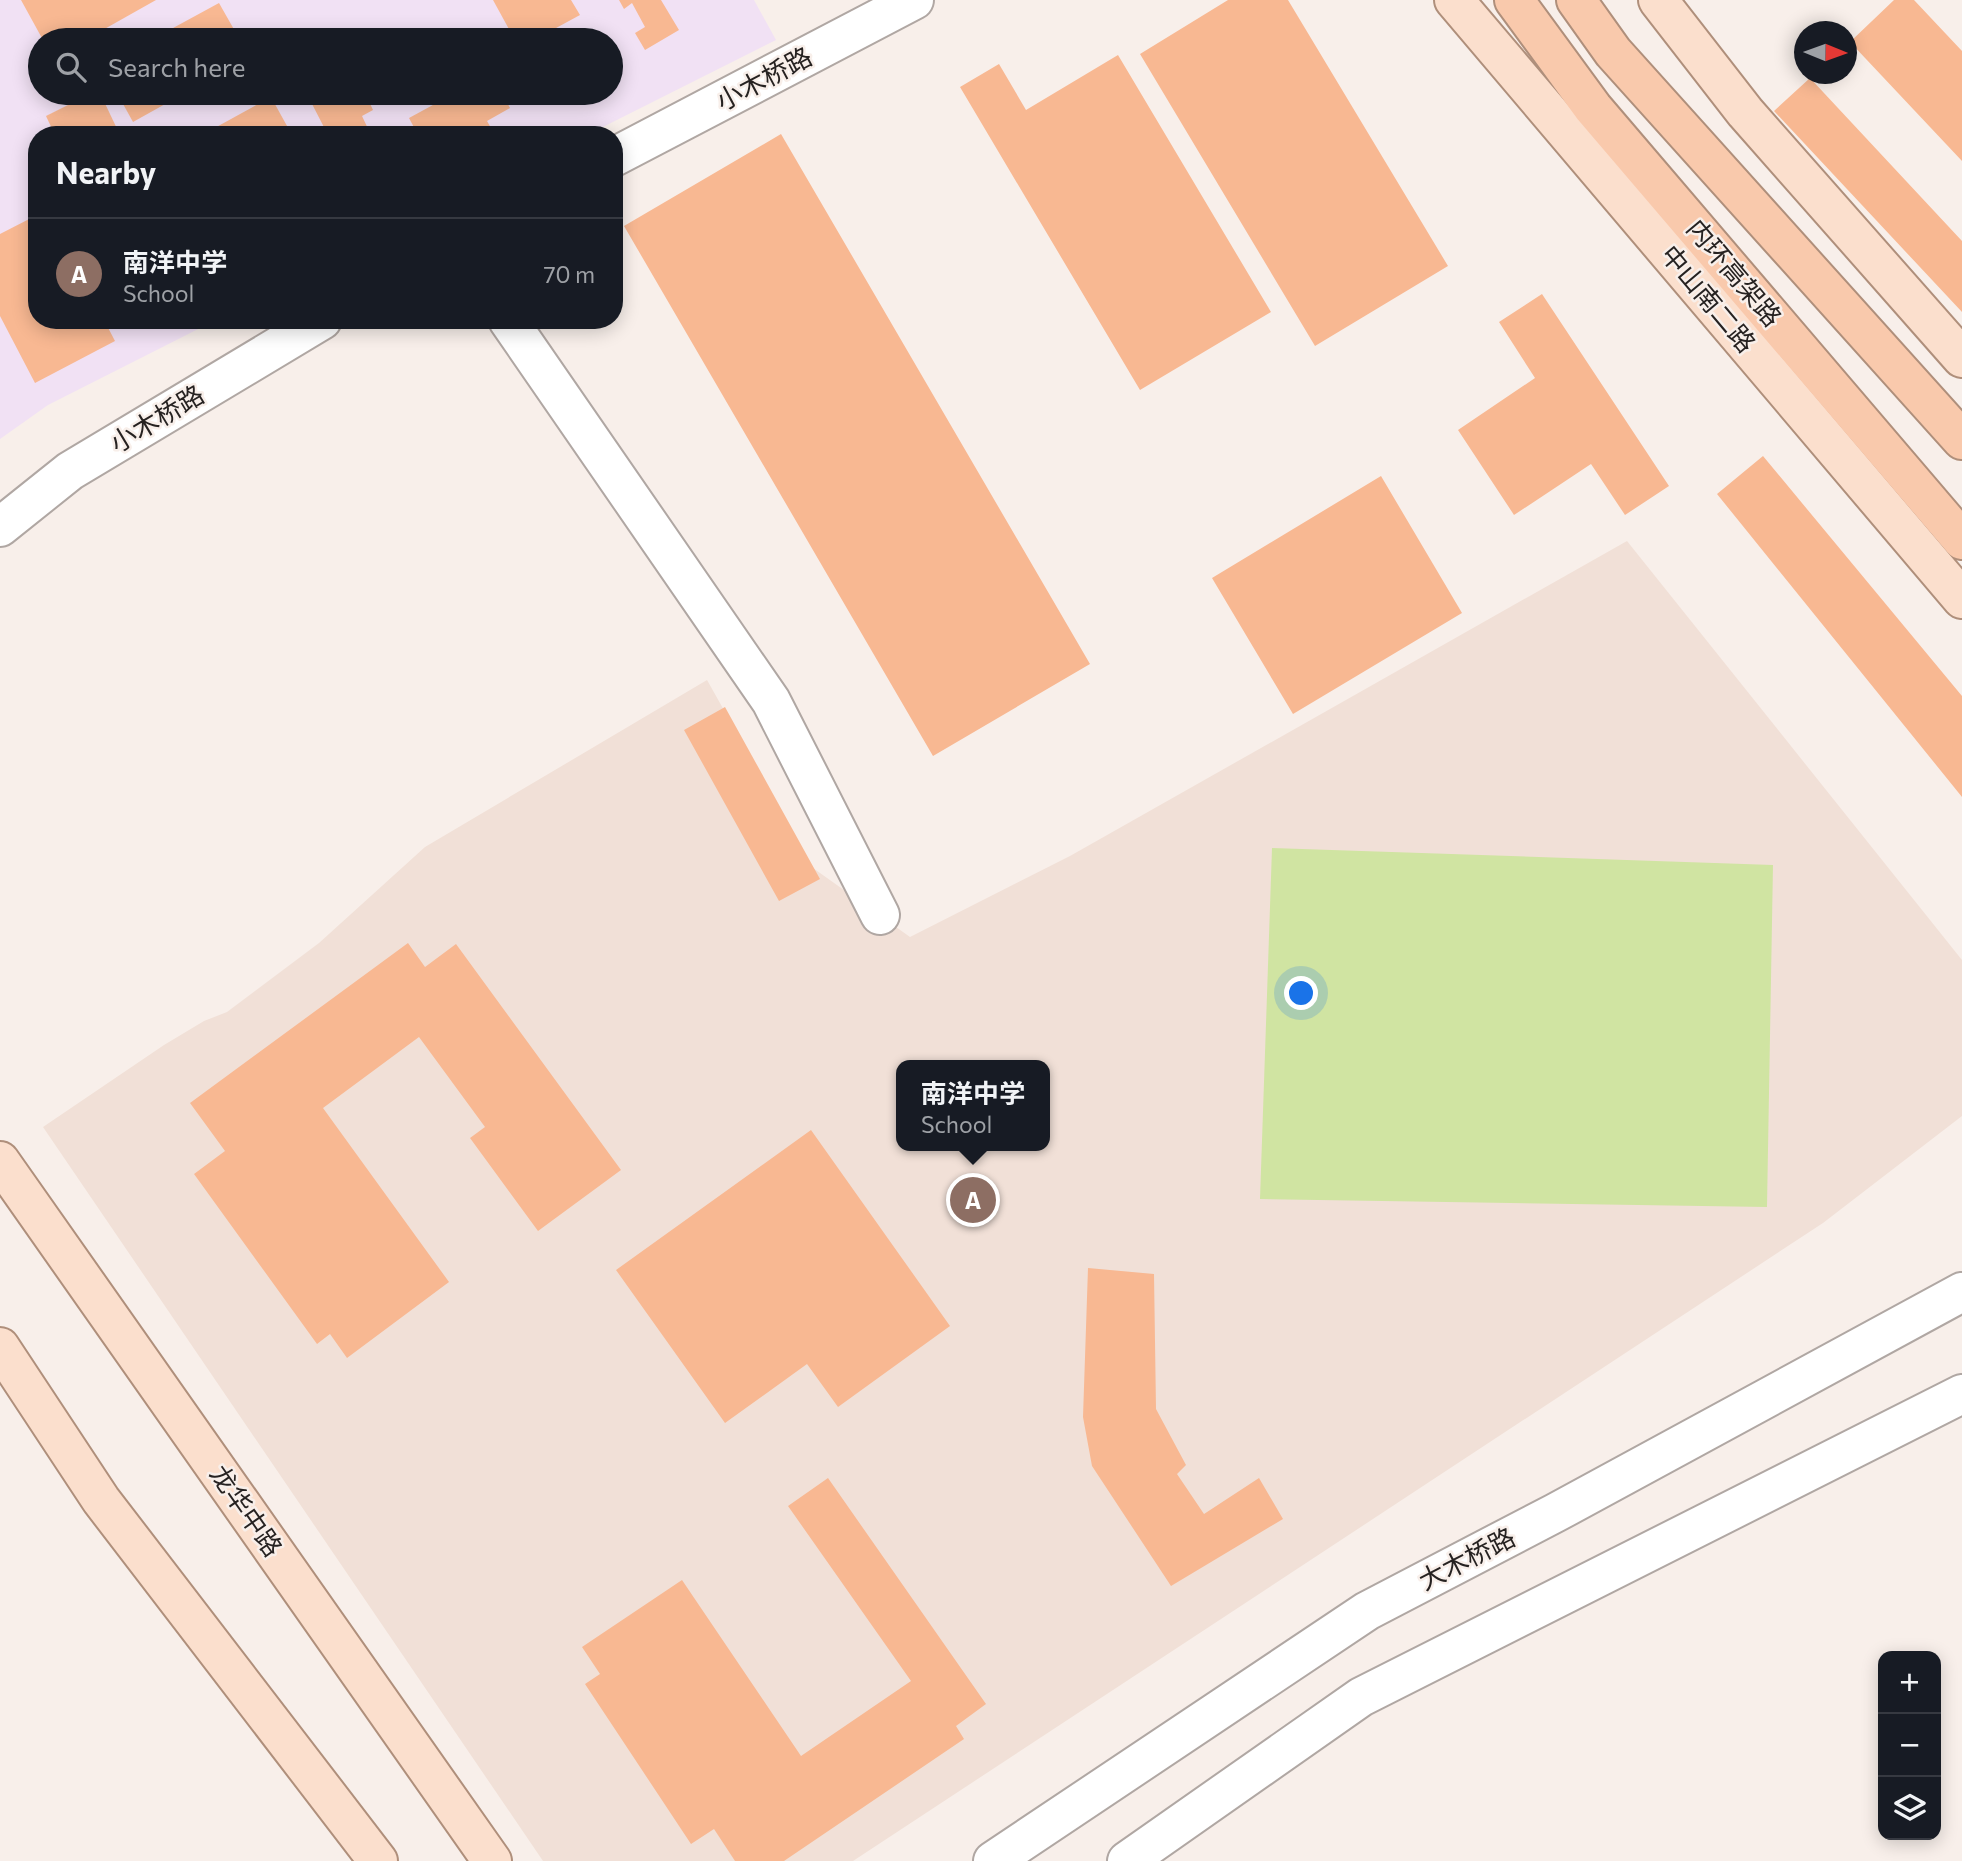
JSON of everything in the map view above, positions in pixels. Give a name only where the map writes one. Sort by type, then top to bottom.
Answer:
[{"type":"highway","name":"内环高架路","points":[[1514,0],[1593,107],[1962,540]]},
{"type":"highway","points":[[1576,0],[1613,52],[1962,440]]},
{"type":"main road","name":"中山南二路","points":[[1454,0],[1962,599]]},
{"type":"main road","points":[[1658,0],[1745,112],[1962,358]]},
{"type":"main road","name":"龙华中路","points":[[0,1161],[492,1861]]},
{"type":"main road","points":[[0,1347],[102,1500],[378,1861]]},
{"type":"street","name":"小木桥路","points":[[623,152],[914,0]]},
{"type":"street","name":"小木桥路","points":[[0,527],[70,471],[307,329]]},
{"type":"street","points":[[514,329],[771,701],[880,915]]},
{"type":"street","name":"大木桥路","points":[[993,1861],[1367,1611],[1555,1513],[1962,1292]]},
{"type":"street","points":[[1127,1861],[1361,1698],[1962,1394]]},
{"type":"shaded area","points":[[0,0],[754,0],[776,40],[605,126],[28,126],[28,329],[198,329],[48,405],[0,439]]},
{"type":"shaded area","points":[[1627,541],[1962,960],[1962,1116],[1823,1223],[853,1861],[543,1861],[43,1127],[164,1045],[204,1021],[227,1012],[319,943],[425,847],[707,680],[813,868],[910,937],[1070,856]]},
{"type":"green space","points":[[1272,848],[1773,865],[1767,1207],[1260,1199]]},
{"type":"building","points":[[21,0],[156,0],[106,28],[36,28]]},
{"type":"building","points":[[493,0],[571,0],[580,15],[556,28],[508,28]]},
{"type":"building","points":[[619,0],[661,0],[679,30],[645,50],[635,33],[645,27],[632,3],[624,9]]},
{"type":"building","points":[[1228,0],[1288,0],[1448,266],[1315,346],[1140,54]]},
{"type":"building","points":[[1894,0],[1914,0],[1962,51],[1962,161],[1857,49],[1857,35]]},
{"type":"building","points":[[219,3],[233,28],[173,28]]},
{"type":"building","points":[[1118,55],[1271,312],[1140,390],[960,87],[999,64],[1026,110]]},
{"type":"building","points":[[1803,84],[1816,84],[1962,241],[1962,312],[1774,111]]},
{"type":"building","points":[[68,105],[106,105],[116,126],[51,126],[46,116]]},
{"type":"building","points":[[124,105],[163,105],[133,122]]},
{"type":"building","points":[[256,105],[275,105],[287,126],[218,126]]},
{"type":"building","points":[[313,105],[371,105],[373,110],[362,116],[367,126],[323,126]]},
{"type":"building","points":[[433,105],[508,105],[510,108],[487,121],[490,126],[413,126],[409,118]]},
{"type":"building","points":[[781,134],[1090,664],[933,756],[624,226]]},
{"type":"building","points":[[28,220],[28,329],[109,329],[115,341],[35,383],[0,316],[0,234]]},
{"type":"building","points":[[1542,294],[1669,486],[1625,515],[1591,464],[1514,515],[1458,430],[1535,378],[1499,322]]},
{"type":"building","points":[[1763,456],[1962,696],[1962,797],[1717,494]]},
{"type":"building","points":[[1381,476],[1462,613],[1293,714],[1212,578]]},
{"type":"building","points":[[725,707],[820,879],[779,901],[684,730]]},
{"type":"building","points":[[408,943],[425,967],[456,944],[621,1170],[538,1231],[470,1138],[485,1127],[419,1037],[323,1108],[449,1282],[347,1358],[330,1334],[317,1344],[194,1174],[225,1151],[190,1103]]},
{"type":"building","points":[[811,1130],[950,1326],[838,1407],[807,1364],[725,1423],[616,1270]]},
{"type":"building","points":[[1088,1268],[1154,1274],[1156,1409],[1186,1465],[1177,1474],[1204,1514],[1259,1478],[1283,1519],[1171,1586],[1092,1466],[1083,1417]]},
{"type":"building","points":[[828,1478],[986,1704],[956,1726],[964,1739],[784,1861],[735,1861],[714,1829],[691,1844],[585,1684],[600,1674],[582,1647],[682,1580],[801,1756],[911,1681],[788,1506]]},
{"type":"place","name":"南洋中学","points":[[973,1200]]}]
